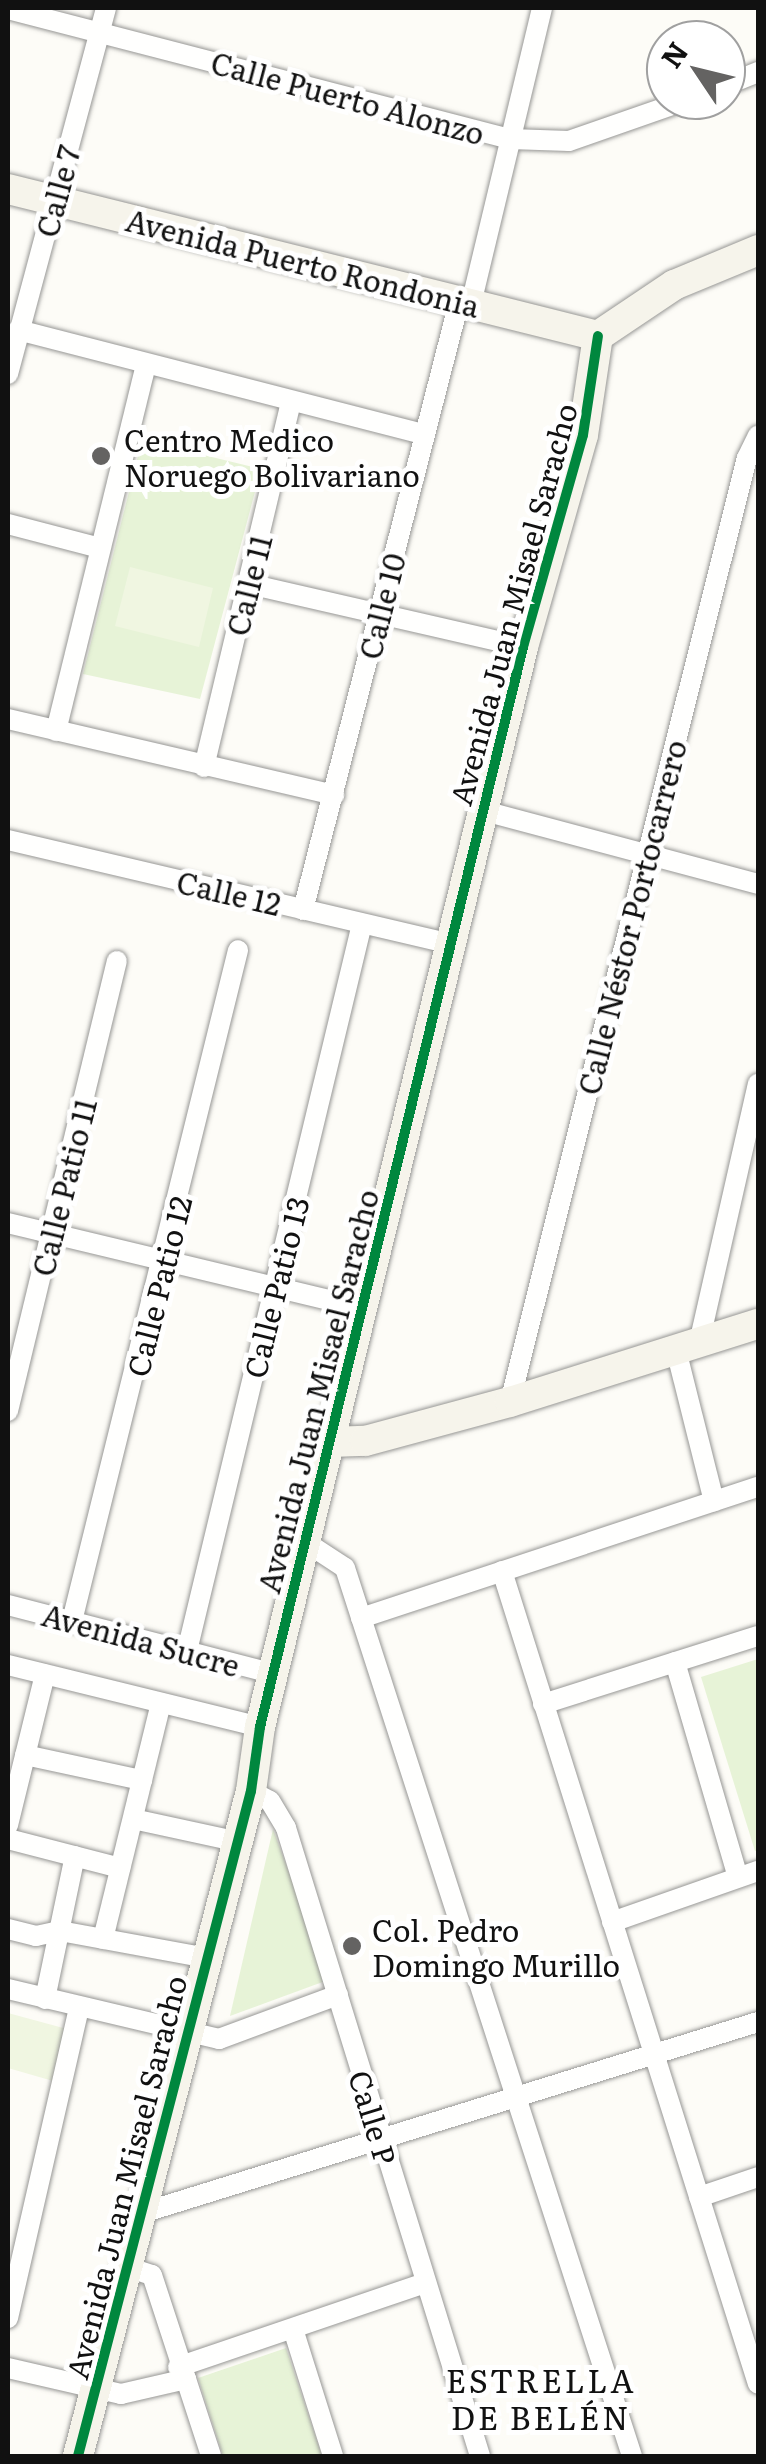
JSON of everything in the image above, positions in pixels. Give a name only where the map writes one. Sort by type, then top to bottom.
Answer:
[{"type":"street","name":"Calle 7","points":[[8,374],[106,8]]},
{"type":"street","name":"Calle 10","points":[[303,910],[422,434],[465,303],[542,8]]},
{"type":"street","name":"Calle Puerto Alonzo","points":[[8,10],[510,139],[569,141],[646,114]]},
{"type":"street","name":"Avenida Puerto Rondonia","points":[[8,189],[598,336]]},
{"type":"street","points":[[598,336],[674,286],[758,250]]},
{"type":"street","points":[[18,330],[422,434]]},
{"type":"street","name":"Avenida Juan Misael Saracho","points":[[78,2456],[251,1790],[260,1727],[308,1543],[450,944],[523,647],[583,435],[598,336]]},
{"type":"street","points":[[56,731],[146,364]]},
{"type":"street","name":"Calle 11","points":[[204,767],[291,402]]},
{"type":"street","name":"Calle Néstor Portocarrero","points":[[510,1402],[746,458],[758,435]]},
{"type":"street","points":[[8,524],[100,548]]},
{"type":"street","points":[[249,584],[523,647]]},
{"type":"street","points":[[8,719],[334,795]]},
{"type":"street","points":[[484,811],[758,884]]},
{"type":"street","name":"Calle 12","points":[[8,840],[450,944]]},
{"type":"street","name":"Calle Patio 13","points":[[187,1650],[362,924]]},
{"type":"street","name":"Calle Patio 12","points":[[72,1621],[165,1261],[238,950]]},
{"type":"street","name":"Calle Patio 11","points":[[8,1411],[117,961]]},
{"type":"street","points":[[714,1501],[687,1346],[758,1084]]},
{"type":"street","points":[[8,1223],[363,1308]]},
{"type":"street","points":[[330,1442],[364,1441],[510,1402],[758,1324]]},
{"type":"street","points":[[361,1618],[758,1487]]},
{"type":"street","points":[[308,1543],[345,1568],[632,2456]]},
{"type":"street","points":[[502,1571],[758,2384]]},
{"type":"street","name":"Avenida Sucre","points":[[8,1605],[274,1674]]},
{"type":"street","points":[[543,1704],[758,1636]]},
{"type":"street","points":[[612,1922],[748,1874],[675,1662]]},
{"type":"street","points":[[8,1664],[260,1727]]},
{"type":"street","points":[[8,1824],[45,1674]]},
{"type":"street","points":[[103,1938],[161,1702]]},
{"type":"street","points":[[25,1755],[142,1780]]},
{"type":"street","name":"Calle P","points":[[251,1790],[270,1801],[286,1828],[480,2456]]},
{"type":"street","points":[[133,1818],[236,1841]]},
{"type":"street","points":[[8,1839],[120,1868]]},
{"type":"street","points":[[45,1999],[75,1856]]},
{"type":"street","points":[[8,1929],[36,1936],[60,1931],[207,1958]]},
{"type":"street","points":[[8,1989],[218,2039],[338,1995]]},
{"type":"street","points":[[8,2318],[12,2277],[79,2008]]},
{"type":"street","points":[[142,2214],[758,2022]]},
{"type":"street","points":[[699,2197],[758,2178]]},
{"type":"street","points":[[127,2267],[152,2275],[212,2456]]},
{"type":"street","points":[[8,2368],[120,2394],[424,2283]]},
{"type":"street","points":[[293,2329],[333,2456]]},
{"type":"green space","points":[[142,440],[261,469],[200,699],[83,674]]},
{"type":"green space","points":[[130,567],[213,588],[199,647],[115,626]]},
{"type":"green space","points":[[758,1659],[758,1850],[755,1851],[701,1677]]},
{"type":"green space","points":[[273,1829],[328,1980],[230,2016]]},
{"type":"green space","points":[[8,2013],[67,2029],[53,2081],[8,2068]]},
{"type":"green space","points":[[286,2348],[322,2456],[223,2456],[198,2378]]},
{"type":"cycle path","points":[[78,2456],[251,1791],[260,1727],[523,647],[583,435],[598,336]]},
{"type":"place","name":"Centro Medico Noruego Bolivariano","points":[[101,456]]},
{"type":"place","name":"Col. Pedro Domingo Murillo","points":[[352,1946]]},
{"type":"district","name":"ESTRELLA DE BELÉN","points":[[541,2398]]}]
